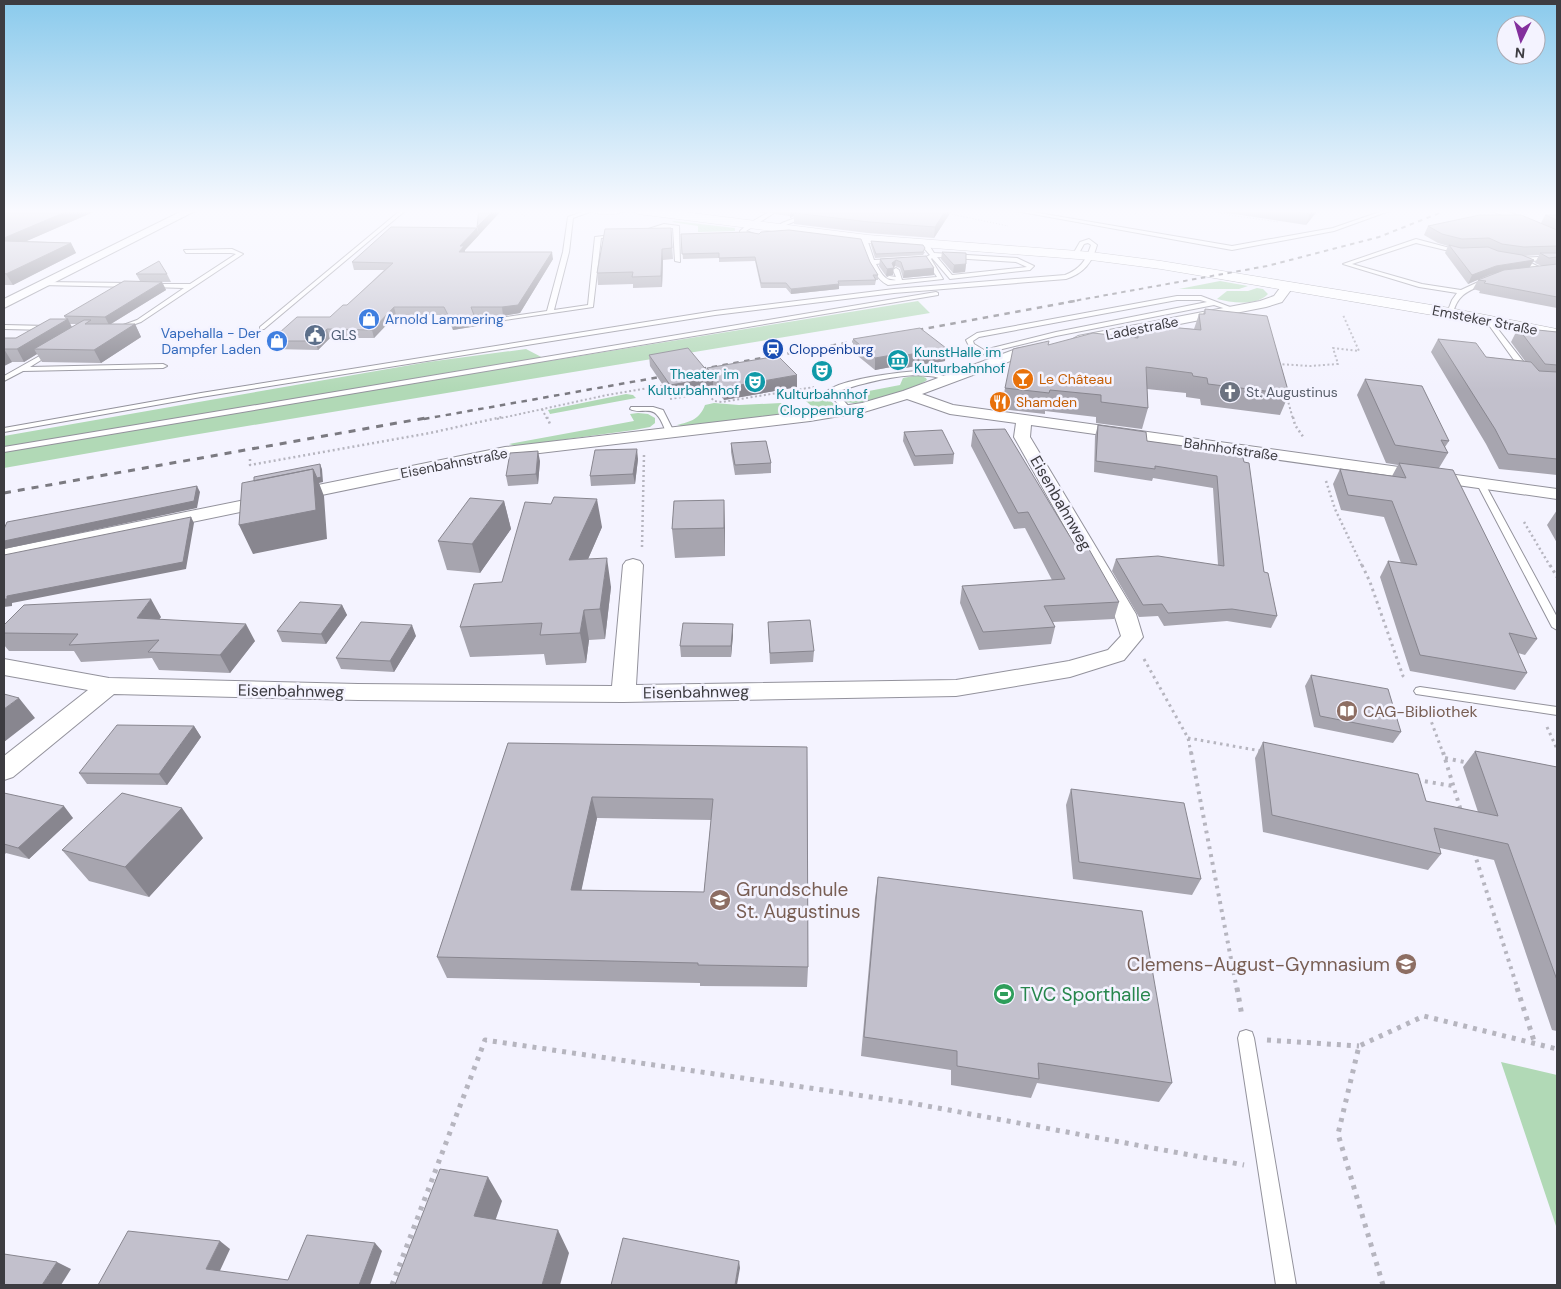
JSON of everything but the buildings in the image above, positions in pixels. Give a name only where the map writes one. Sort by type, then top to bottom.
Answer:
[{"type":"street","points":[[4,304],[71,270]]},
{"type":"street","name":"Emsteker Straße","points":[[1191,270],[1450,313],[1557,334]]},
{"type":"street","name":"Ladestraße","points":[[908,394],[998,360],[1041,348],[1235,310],[1275,300],[1284,293],[1287,287]]},
{"type":"street","points":[[4,290],[30,291]]},
{"type":"street","name":"Eisenbahnstraße","points":[[4,555],[506,452],[740,425],[848,410],[908,394]]},
{"type":"street","name":"Bahnhofstraße","points":[[908,394],[950,409],[1557,494]]},
{"type":"street","name":"Eisenbahnweg","points":[[4,667],[109,686],[358,692],[623,694],[956,688],[1070,669],[1116,655],[1132,636],[1125,614],[1022,437],[1024,420]]},
{"type":"street","points":[[623,694],[632,565]]},
{"type":"street","points":[[4,770],[109,686]]},
{"type":"lane","points":[[110,329],[128,326],[139,321],[215,270]]},
{"type":"lane","points":[[262,328],[332,270]]},
{"type":"lane","points":[[550,312],[561,270]]},
{"type":"lane","points":[[486,322],[591,306],[595,270]]},
{"type":"lane","points":[[878,270],[884,281],[893,283],[941,278],[937,270]]},
{"type":"lane","points":[[885,270],[890,278],[900,279],[896,270]]},
{"type":"lane","points":[[944,270],[950,277],[1011,270]]},
{"type":"lane","points":[[4,450],[555,348],[715,313],[894,291],[1066,277],[1079,273],[1081,270]]},
{"type":"lane","points":[[1367,270],[1421,286],[1462,292]]},
{"type":"lane","points":[[1528,272],[1545,270]]},
{"type":"lane","points":[[1450,313],[1456,297],[1462,292],[1492,278]]},
{"type":"lane","points":[[43,284],[136,285]]},
{"type":"lane","points":[[145,285],[191,286]]},
{"type":"lane","points":[[4,430],[201,395],[928,296],[957,287]]},
{"type":"lane","points":[[998,360],[971,346],[969,340],[972,337],[1177,298],[1201,298],[1235,310]]},
{"type":"lane","points":[[983,352],[1056,334],[1216,303]]},
{"type":"lane","points":[[1488,320],[1534,381]]},
{"type":"lane","points":[[4,327],[54,328]]},
{"type":"lane","points":[[4,379],[56,349]]},
{"type":"lane","points":[[22,369],[163,366]]},
{"type":"lane","points":[[848,410],[831,391],[875,380],[919,373],[947,379]]},
{"type":"lane","points":[[634,409],[660,412],[670,432]]},
{"type":"lane","points":[[1481,484],[1557,627]]},
{"type":"lane","points":[[1420,691],[1557,711]]},
{"type":"lane","points":[[1246,1038],[1286,1285]]},
{"type":"path","points":[[1280,372],[1278,364],[1310,366],[1338,364],[1333,348],[1359,350],[1341,311]]},
{"type":"path","points":[[250,459],[250,465],[430,433],[668,385]]},
{"type":"path","points":[[658,386],[663,393]]},
{"type":"path","points":[[701,386],[714,402],[815,386]]},
{"type":"path","points":[[1285,390],[1295,425],[1307,442]]},
{"type":"path","points":[[668,399],[706,393]]},
{"type":"path","points":[[542,409],[550,424]]},
{"type":"path","points":[[632,565],[642,556],[644,435]]},
{"type":"path","points":[[1320,462],[1335,509],[1370,582],[1403,676],[1420,691],[1445,758],[1462,813]]},
{"type":"path","points":[[1504,487],[1557,577]]},
{"type":"path","points":[[1132,636],[1188,738],[1246,1038],[1359,1046],[1424,1016],[1557,1049]]},
{"type":"path","points":[[1188,738],[1266,752]]},
{"type":"path","points":[[1445,758],[1473,764]]},
{"type":"path","points":[[1414,779],[1453,786]]},
{"type":"path","points":[[1473,848],[1535,1044]]},
{"type":"path","points":[[392,1285],[485,1040],[911,1103],[1267,1169]]},
{"type":"path","points":[[1359,1046],[1338,1134],[1383,1285]]},
{"type":"green space","points":[[1220,281],[1248,286],[1239,289],[1179,289]]},
{"type":"green space","points":[[1257,288],[1263,289],[1268,294],[1258,300],[1244,303],[1217,299],[1227,291],[1248,291]]},
{"type":"green space","points":[[918,301],[930,313],[4,468],[4,436],[428,362],[526,349],[549,361]]},
{"type":"green space","points":[[919,375],[927,380],[900,393],[875,400],[854,403],[846,402],[838,392],[850,389],[848,395],[900,385],[903,378]]},
{"type":"green space","points":[[626,394],[633,395],[636,398],[550,414],[548,410]]},
{"type":"green space","points":[[824,395],[835,405],[834,408],[817,411],[806,401],[807,398]]},
{"type":"green space","points":[[714,403],[739,405],[781,403],[795,414],[677,425],[694,419],[700,414],[705,405]]},
{"type":"green space","points":[[630,414],[648,414],[655,418],[655,423],[650,427],[634,430],[516,446],[509,444],[634,421]]},
{"type":"green space","points":[[1501,1062],[1557,1075],[1557,1229]]},
{"type":"railway","points":[[1068,302],[1244,270]]},
{"type":"railway","points":[[907,332],[1075,301]]},
{"type":"railway","points":[[690,371],[868,339]]},
{"type":"railway","points":[[424,419],[671,375]]},
{"type":"railway","points":[[4,493],[431,417]]},
{"type":"place","name":"Arnold Lammering","points":[[369,319]]},
{"type":"place","name":"GLS","points":[[315,335]]},
{"type":"place","name":"Vapehalla - Der Dampfer Laden","points":[[277,341]]},
{"type":"place","name":"Cloppenburg","points":[[773,349]]},
{"type":"place","name":"KunstHalle im Kulturbahnhof","points":[[898,360]]},
{"type":"place","name":"Kulturbahnhof Cloppenburg","points":[[822,371]]},
{"type":"place","name":"Le Château","points":[[1023,379]]},
{"type":"place","name":"Theater im Kulturbahnhof","points":[[755,382]]},
{"type":"place","name":"St. Augustinus","points":[[1230,392]]},
{"type":"place","name":"Shamden","points":[[1000,402]]},
{"type":"place","name":"CAG-Bibliothek","points":[[1347,711]]},
{"type":"place","name":"Grundschule St. Augustinus","points":[[720,900]]},
{"type":"place","name":"Clemens-August-Gymnasium","points":[[1406,964]]},
{"type":"place","name":"TVC Sporthalle","points":[[1004,994]]}]
